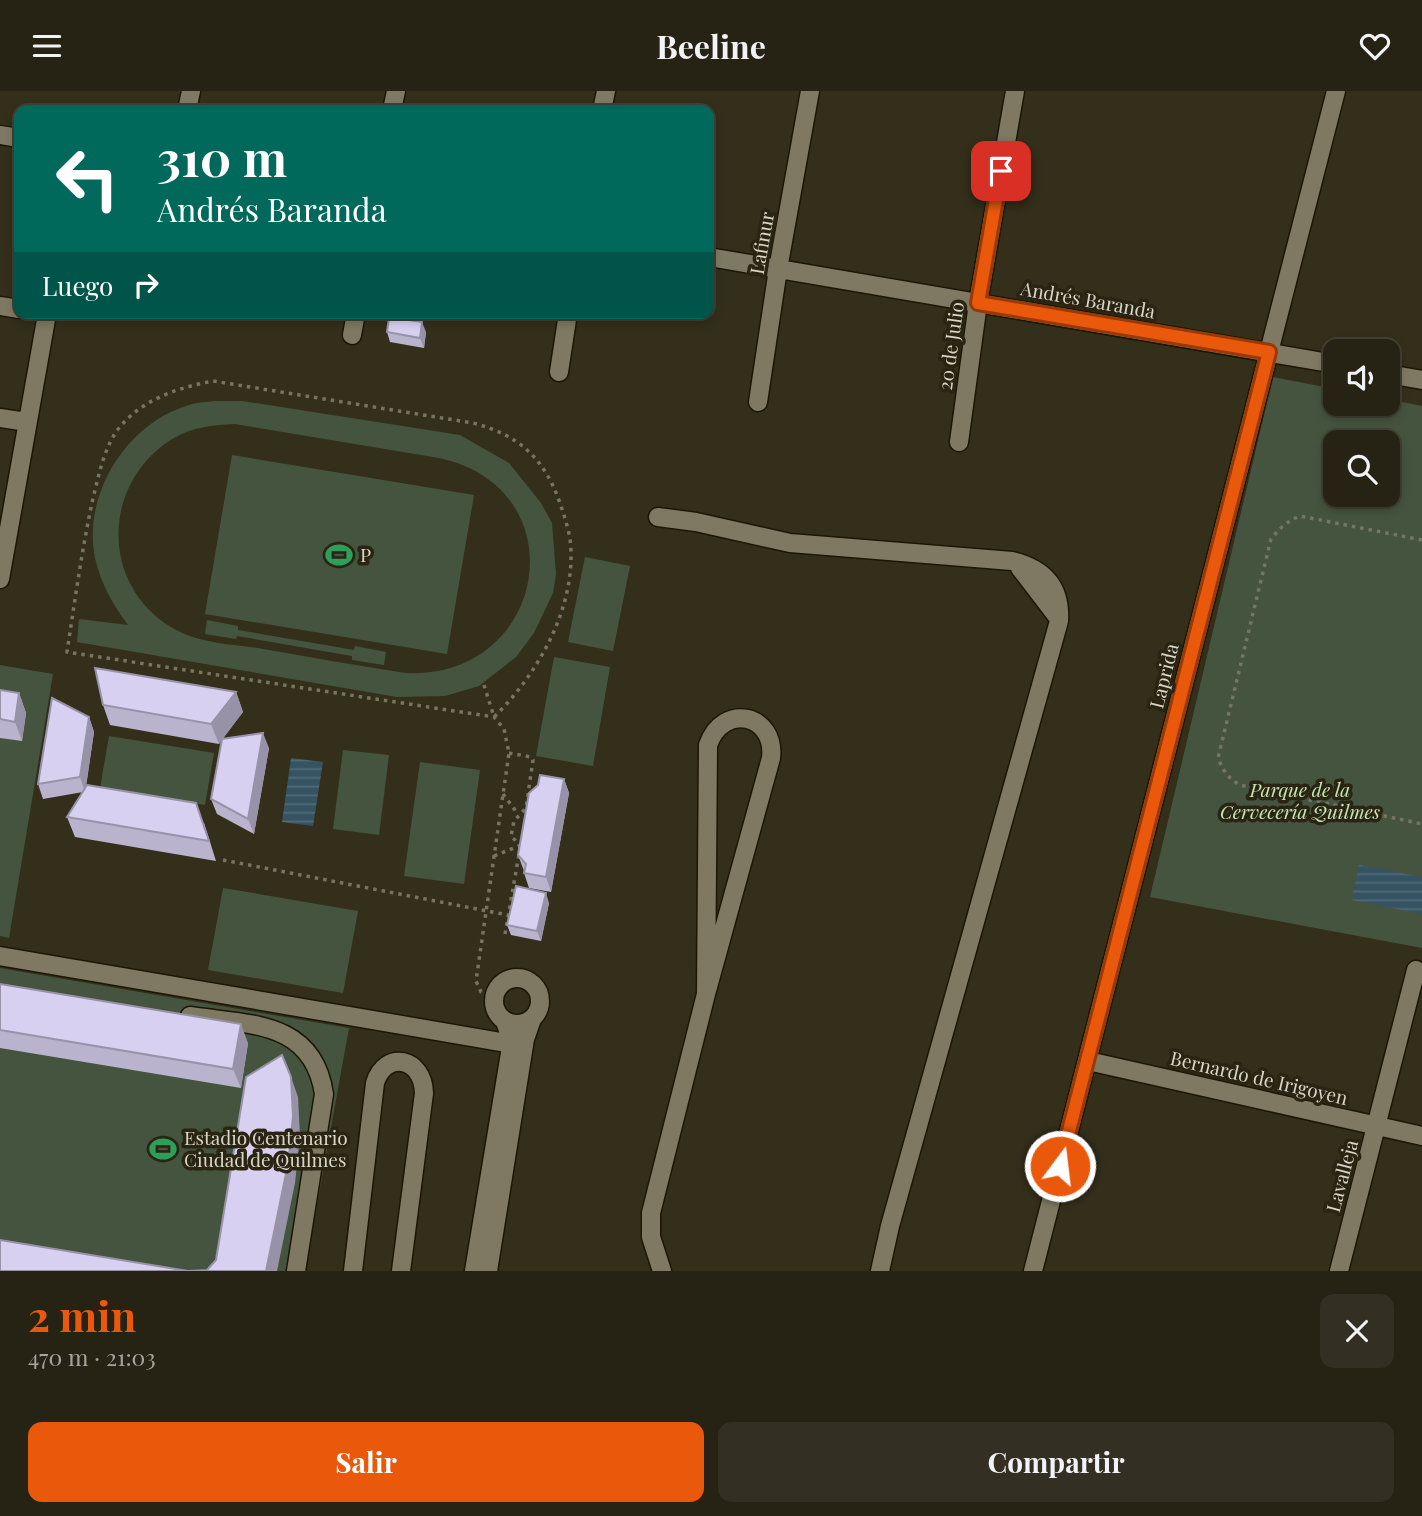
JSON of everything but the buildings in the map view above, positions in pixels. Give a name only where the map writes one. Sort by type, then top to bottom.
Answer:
[{"type":"street","name":"Lafinur","points":[[758,402],[778,269],[810,91]]},
{"type":"street","name":"20 de Julio","points":[[959,442],[978,303],[1015,91]]},
{"type":"street","name":"Laprida","points":[[1033,1271],[1336,91]]},
{"type":"street","name":"Andrés Baranda","points":[[714,258],[1323,362]]},
{"type":"street","points":[[0,579],[4,530],[46,319]]},
{"type":"street","points":[[352,335],[355,319]]},
{"type":"street","points":[[559,372],[567,319]]},
{"type":"street","points":[[1400,376],[1422,380]]},
{"type":"street","points":[[0,418],[27,422]]},
{"type":"street","points":[[658,517],[696,522],[790,543],[1012,561],[1041,592],[1059,621],[890,1226],[880,1271]]},
{"type":"street","points":[[662,1271],[651,1237],[651,1213],[706,994],[771,758],[772,749],[765,730],[757,723],[745,719],[731,718],[719,725],[712,733],[708,745],[706,994]]},
{"type":"street","points":[[0,956],[518,1045]]},
{"type":"street","name":"Lavalleja","points":[[1339,1271],[1416,970]]},
{"type":"street","points":[[474,1271],[518,1045],[540,1007],[536,987],[518,977],[505,980],[493,997],[495,1011],[505,1021],[518,1045],[488,1271]]},
{"type":"street","points":[[179,1014],[275,1029],[290,1036],[303,1048],[322,1078],[324,1094],[296,1271]]},
{"type":"street","points":[[505,1021],[519,1024],[532,1019]]},
{"type":"street","name":"Bernardo de Irigoyen","points":[[1088,1061],[1422,1136]]},
{"type":"street","points":[[353,1271],[375,1083],[378,1072],[387,1065],[401,1062],[414,1066],[423,1079],[424,1093],[401,1271]]},
{"type":"path","points":[[214,381],[473,423],[507,434],[528,449],[555,490],[566,521],[570,540],[567,591],[554,630],[536,666],[513,699],[494,717],[67,652],[88,520],[100,467],[107,447],[118,430],[162,395],[214,381]]},
{"type":"path","points":[[1422,540],[1300,516],[1289,520],[1279,529],[1271,539],[1219,758],[1229,779],[1240,785],[1422,824]]},
{"type":"path","points":[[484,685],[494,717],[504,729],[509,753],[476,981],[481,992],[493,997]]},
{"type":"path","points":[[509,753],[531,757],[533,760],[526,807],[514,821],[511,836],[521,845]]},
{"type":"path","points":[[503,794],[519,814]]},
{"type":"path","points":[[494,856],[521,845]]},
{"type":"path","points":[[505,935],[521,845]]},
{"type":"path","points":[[223,860],[508,915]]},
{"type":"green space","name":"Parque de la Cervecería Quilmes","points":[[1273,377],[1323,387],[1323,416],[1400,416],[1400,401],[1422,406],[1422,948],[1150,897]]},
{"type":"green space","points":[[242,401],[460,435],[509,463],[541,503],[552,523],[556,574],[553,593],[534,633],[516,657],[479,686],[445,696],[397,697],[77,642],[79,619],[128,625],[104,585],[95,558],[95,510],[114,464],[146,427],[167,414],[192,404]],"holes":[[[235,424],[439,458],[484,476],[513,505],[528,541],[528,579],[516,616],[490,647],[453,667],[405,673],[213,642],[191,636],[171,627],[148,608],[131,585],[121,559],[119,532],[122,505],[133,479],[150,457],[174,438],[188,431]]]},
{"type":"green space","name":"P","points":[[232,455],[474,495],[447,654],[205,614]]},
{"type":"green space","points":[[585,557],[630,566],[613,651],[568,642]]},
{"type":"green space","points":[[207,620],[238,626],[238,630],[354,650],[355,646],[386,652],[384,665],[352,660],[352,656],[237,636],[236,639],[205,634]]},
{"type":"green space","points":[[554,657],[610,667],[593,766],[536,756]]},
{"type":"green space","points":[[0,665],[53,674],[9,938],[0,936]]},
{"type":"green space","points":[[109,736],[214,753],[205,805],[100,788]]},
{"type":"green space","points":[[343,750],[389,755],[379,835],[333,829]]},
{"type":"green space","points":[[420,762],[480,770],[464,884],[404,876]]},
{"type":"green space","points":[[223,888],[358,911],[343,993],[208,970]]},
{"type":"green space","name":"Estadio Centenario Ciudad de Quilmes","points":[[0,968],[349,1028],[305,1271],[0,1271]]},
{"type":"water","points":[[291,758],[323,762],[313,826],[282,822]]},
{"type":"water","points":[[1359,865],[1422,877],[1422,914],[1352,900]]},
{"type":"place","name":"P","points":[[339,555]]},
{"type":"place","name":"Estadio Centenario Ciudad de Quilmes","points":[[163,1149]]},
{"type":"route","points":[[1001,171],[978,303],[1269,352],[1060,1166]]}]
